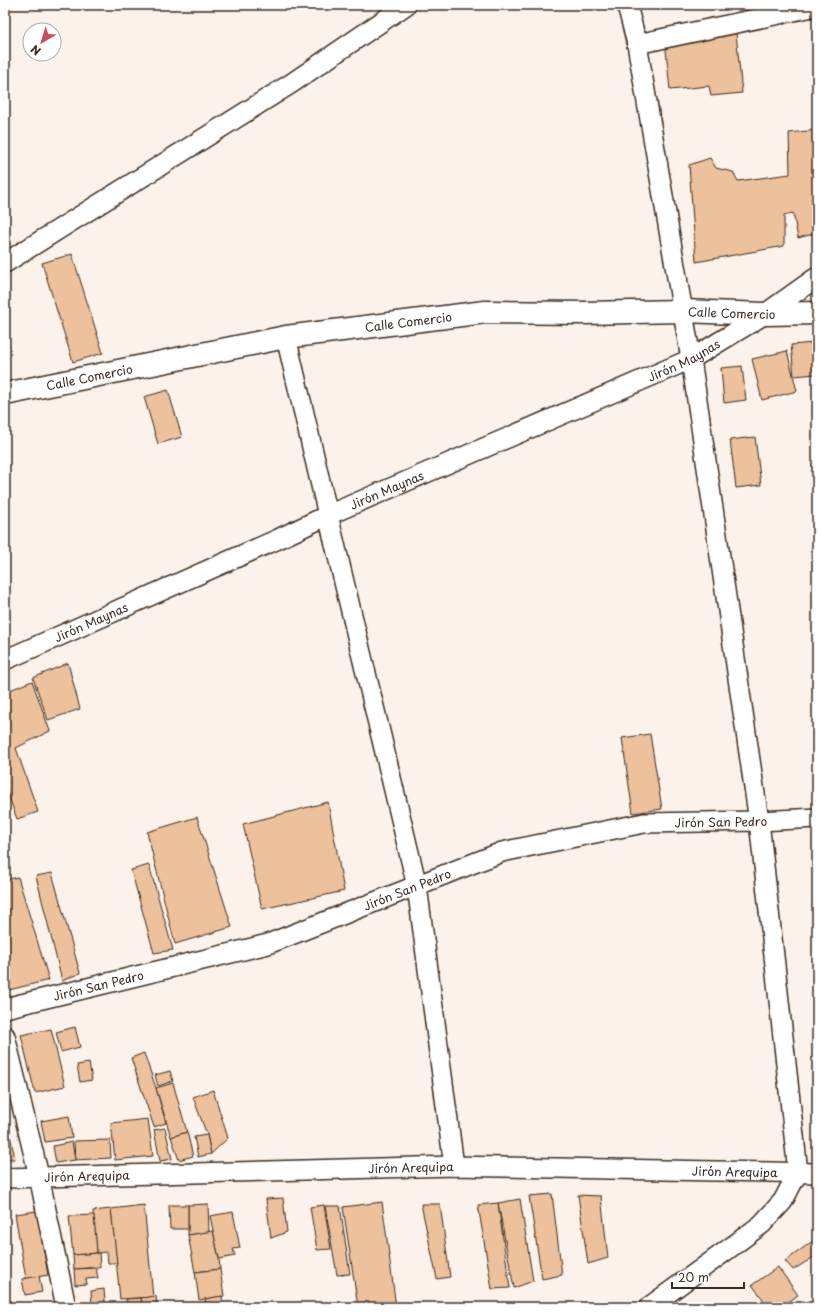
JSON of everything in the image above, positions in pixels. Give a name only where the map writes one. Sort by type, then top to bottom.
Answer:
[{"type":"street","points":[[5,263],[292,83],[406,5]]},
{"type":"street","points":[[627,5],[636,44],[691,359],[759,821],[798,1172],[783,1201],[762,1224],[649,1307]]},
{"type":"street","points":[[636,44],[817,6]]},
{"type":"street","name":"Jirón Maynas","points":[[5,660],[269,543],[328,515],[691,359],[766,314],[817,277]]},
{"type":"street","name":"Calle Comercio","points":[[5,394],[286,337],[485,312],[584,313],[682,311],[766,314],[817,313]]},
{"type":"street","points":[[286,337],[417,886],[454,1166]]},
{"type":"street","name":"Jirón San Pedro","points":[[5,1008],[268,944],[502,852],[644,823],[759,821],[817,818]]},
{"type":"street","points":[[5,1036],[39,1176],[66,1307]]},
{"type":"street","name":"Jirón Arequipa","points":[[5,1178],[454,1166],[817,1173]]},
{"type":"building","points":[[736,33],[742,93],[711,96],[709,86],[670,90],[665,40]]},
{"type":"building","points":[[817,130],[817,233],[798,238],[793,213],[784,215],[784,246],[696,262],[689,165],[710,158],[716,168],[733,172],[738,181],[790,174],[789,133]]},
{"type":"building","points":[[72,254],[103,353],[73,362],[42,263]]},
{"type":"building","points":[[813,343],[816,374],[794,376],[791,345]]},
{"type":"building","points":[[787,351],[797,391],[762,400],[752,359]]},
{"type":"building","points":[[742,366],[746,400],[724,403],[721,368]]},
{"type":"building","points":[[168,390],[182,437],[158,444],[144,397]]},
{"type":"building","points":[[755,437],[761,485],[736,488],[730,440]]},
{"type":"building","points":[[68,663],[80,709],[48,720],[33,678]]},
{"type":"building","points":[[32,681],[50,731],[16,748],[38,812],[17,819],[5,786],[5,692]]},
{"type":"building","points":[[650,734],[662,809],[633,813],[622,738]]},
{"type":"building","points":[[328,802],[344,891],[262,909],[243,824]]},
{"type":"building","points":[[197,817],[232,927],[175,944],[147,832]]},
{"type":"building","points":[[149,865],[173,950],[154,953],[131,870]]},
{"type":"building","points":[[52,873],[80,973],[62,981],[36,876]]},
{"type":"building","points":[[18,877],[49,980],[9,990],[5,975],[5,880]]},
{"type":"building","points":[[75,1027],[80,1047],[61,1052],[56,1032]]},
{"type":"building","points":[[51,1029],[65,1086],[35,1093],[21,1035]]},
{"type":"building","points":[[144,1053],[166,1123],[154,1127],[131,1058]]},
{"type":"building","points":[[89,1063],[92,1080],[80,1082],[77,1065]]},
{"type":"building","points":[[170,1071],[173,1081],[158,1086],[155,1075]]},
{"type":"building","points":[[173,1083],[187,1132],[171,1137],[156,1088]]},
{"type":"building","points":[[213,1090],[228,1138],[211,1154],[207,1135],[193,1097]]},
{"type":"building","points":[[5,1111],[15,1159],[5,1159]]},
{"type":"building","points":[[69,1116],[72,1138],[45,1142],[41,1121]]},
{"type":"building","points":[[148,1119],[153,1156],[115,1160],[111,1123]]},
{"type":"building","points":[[165,1128],[172,1159],[160,1161],[154,1130]]},
{"type":"building","points":[[187,1132],[193,1156],[179,1160],[171,1137]]},
{"type":"building","points":[[207,1135],[211,1154],[198,1157],[194,1137]]},
{"type":"building","points":[[110,1140],[111,1158],[75,1160],[74,1141]]},
{"type":"building","points":[[72,1142],[75,1160],[56,1163],[53,1146]]},
{"type":"building","points":[[552,1194],[562,1275],[542,1279],[529,1196]]},
{"type":"building","points":[[578,1195],[601,1196],[608,1258],[588,1264]]},
{"type":"building","points":[[283,1198],[287,1232],[271,1238],[266,1199]]},
{"type":"building","points":[[520,1199],[533,1281],[514,1288],[498,1203]]},
{"type":"building","points":[[382,1202],[396,1307],[358,1307],[343,1207]]},
{"type":"building","points":[[498,1203],[510,1288],[492,1289],[478,1205]]},
{"type":"building","points":[[208,1204],[209,1232],[188,1235],[188,1205]]},
{"type":"building","points":[[421,1204],[440,1204],[450,1277],[437,1279]]},
{"type":"building","points":[[144,1205],[153,1297],[120,1299],[111,1209]]},
{"type":"building","points":[[169,1205],[188,1205],[188,1229],[170,1229]]},
{"type":"building","points":[[324,1205],[331,1249],[317,1250],[310,1207]]},
{"type":"building","points":[[325,1206],[340,1206],[350,1274],[337,1275]]},
{"type":"building","points":[[111,1209],[117,1263],[108,1263],[107,1252],[97,1253],[93,1211]]},
{"type":"building","points":[[37,1211],[48,1275],[26,1279],[15,1214]]},
{"type":"building","points":[[233,1212],[240,1248],[233,1249],[235,1256],[219,1259],[210,1216]]},
{"type":"building","points":[[94,1215],[97,1253],[73,1255],[69,1216]]},
{"type":"building","points":[[213,1231],[220,1269],[195,1272],[188,1235]]},
{"type":"building","points":[[817,1238],[817,1255],[793,1270],[785,1261]]},
{"type":"building","points":[[99,1253],[100,1267],[74,1269],[73,1255]]},
{"type":"building","points":[[778,1267],[798,1295],[782,1307],[769,1307],[752,1285]]},
{"type":"building","points":[[96,1268],[98,1278],[86,1279],[87,1284],[75,1285],[74,1269]]},
{"type":"building","points":[[220,1269],[224,1296],[199,1300],[195,1272]]},
{"type":"building","points":[[39,1276],[42,1292],[25,1295],[22,1279]]},
{"type":"building","points":[[104,1289],[105,1303],[92,1304],[91,1291]]},
{"type":"building","points":[[156,1296],[157,1307],[142,1307],[141,1298]]},
{"type":"building","points":[[222,1296],[223,1307],[206,1307],[205,1299]]},
{"type":"building","points":[[141,1298],[142,1307],[127,1307],[126,1299]]},
{"type":"building","points":[[105,1303],[105,1307],[92,1307],[92,1304]]}]
